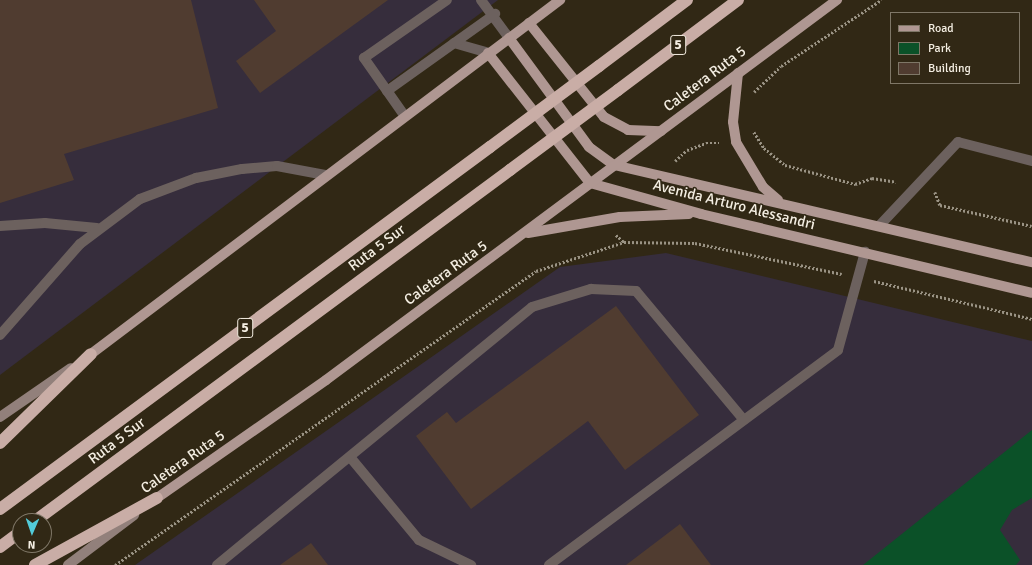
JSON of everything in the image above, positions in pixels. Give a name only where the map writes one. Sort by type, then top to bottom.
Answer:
[{"type":"highway","name":"Ruta 5 Sur","points":[[0,509],[687,0]]},
{"type":"highway","name":"Ruta 5 Sur","points":[[46,513],[738,0]]},
{"type":"highway","points":[[0,443],[91,354]]},
{"type":"highway","points":[[35,565],[157,498]]},
{"type":"highway","points":[[0,547],[12,538]]},
{"type":"main road","points":[[91,354],[325,174],[560,0]]},
{"type":"main road","name":"Caletera Ruta 5","points":[[157,498],[526,233],[614,165],[837,0]]},
{"type":"main road","points":[[529,23],[604,118],[628,130],[661,131]]},
{"type":"main road","name":"Avenida Arturo Alessandri","points":[[509,38],[589,147],[614,165],[780,201],[1032,262]]},
{"type":"main road","points":[[488,53],[590,183]]},
{"type":"main road","points":[[738,73],[733,122],[736,142],[763,187],[780,201]]},
{"type":"main road","name":"Avenida Arturo Alessandri","points":[[590,183],[701,214],[1032,293]]},
{"type":"main road","points":[[526,233],[595,220],[701,214]]},
{"type":"street","points":[[0,417],[91,354]]},
{"type":"street","name":"Caletera Ruta 5","points":[[68,565],[157,498]]},
{"type":"lane","points":[[404,115],[364,58],[448,0]]},
{"type":"lane","points":[[481,0],[494,14],[509,38]]},
{"type":"lane","points":[[387,91],[494,14]]},
{"type":"lane","points":[[454,43],[488,53]]},
{"type":"lane","points":[[880,225],[919,186],[958,142],[1032,161]]},
{"type":"lane","points":[[0,335],[97,228],[140,199],[196,178],[260,166],[325,174]]},
{"type":"lane","points":[[0,226],[45,223],[97,228]]},
{"type":"lane","points":[[548,565],[838,350],[865,252]]},
{"type":"lane","points":[[217,565],[532,307],[591,289],[636,291],[744,420]]},
{"type":"lane","points":[[350,457],[419,540],[471,565]]},
{"type":"path","points":[[750,95],[781,66],[881,0]]},
{"type":"path","points":[[750,126],[764,148],[785,164],[855,184],[872,178],[919,186],[938,194],[940,205],[1032,226]]},
{"type":"path","points":[[595,220],[624,242]]},
{"type":"path","points":[[115,565],[536,272],[624,242],[695,243],[859,278],[1032,319]]},
{"type":"shaded area","points":[[0,0],[498,0],[0,375]]},
{"type":"shaded area","points":[[666,253],[1032,341],[1032,565],[135,565],[560,267]]},
{"type":"green space","points":[[1032,430],[1032,498],[1012,510],[1000,530],[1020,560],[1016,565],[863,565]]},
{"type":"building","points":[[0,0],[191,0],[218,108],[64,154],[74,180],[0,203]]},
{"type":"building","points":[[254,0],[388,0],[260,93],[236,61],[276,31]]},
{"type":"building","points":[[616,306],[699,415],[625,470],[588,421],[471,509],[416,436],[447,412],[456,423]]},
{"type":"building","points":[[680,524],[711,565],[626,565]]},
{"type":"building","points":[[311,543],[328,565],[280,565]]}]
